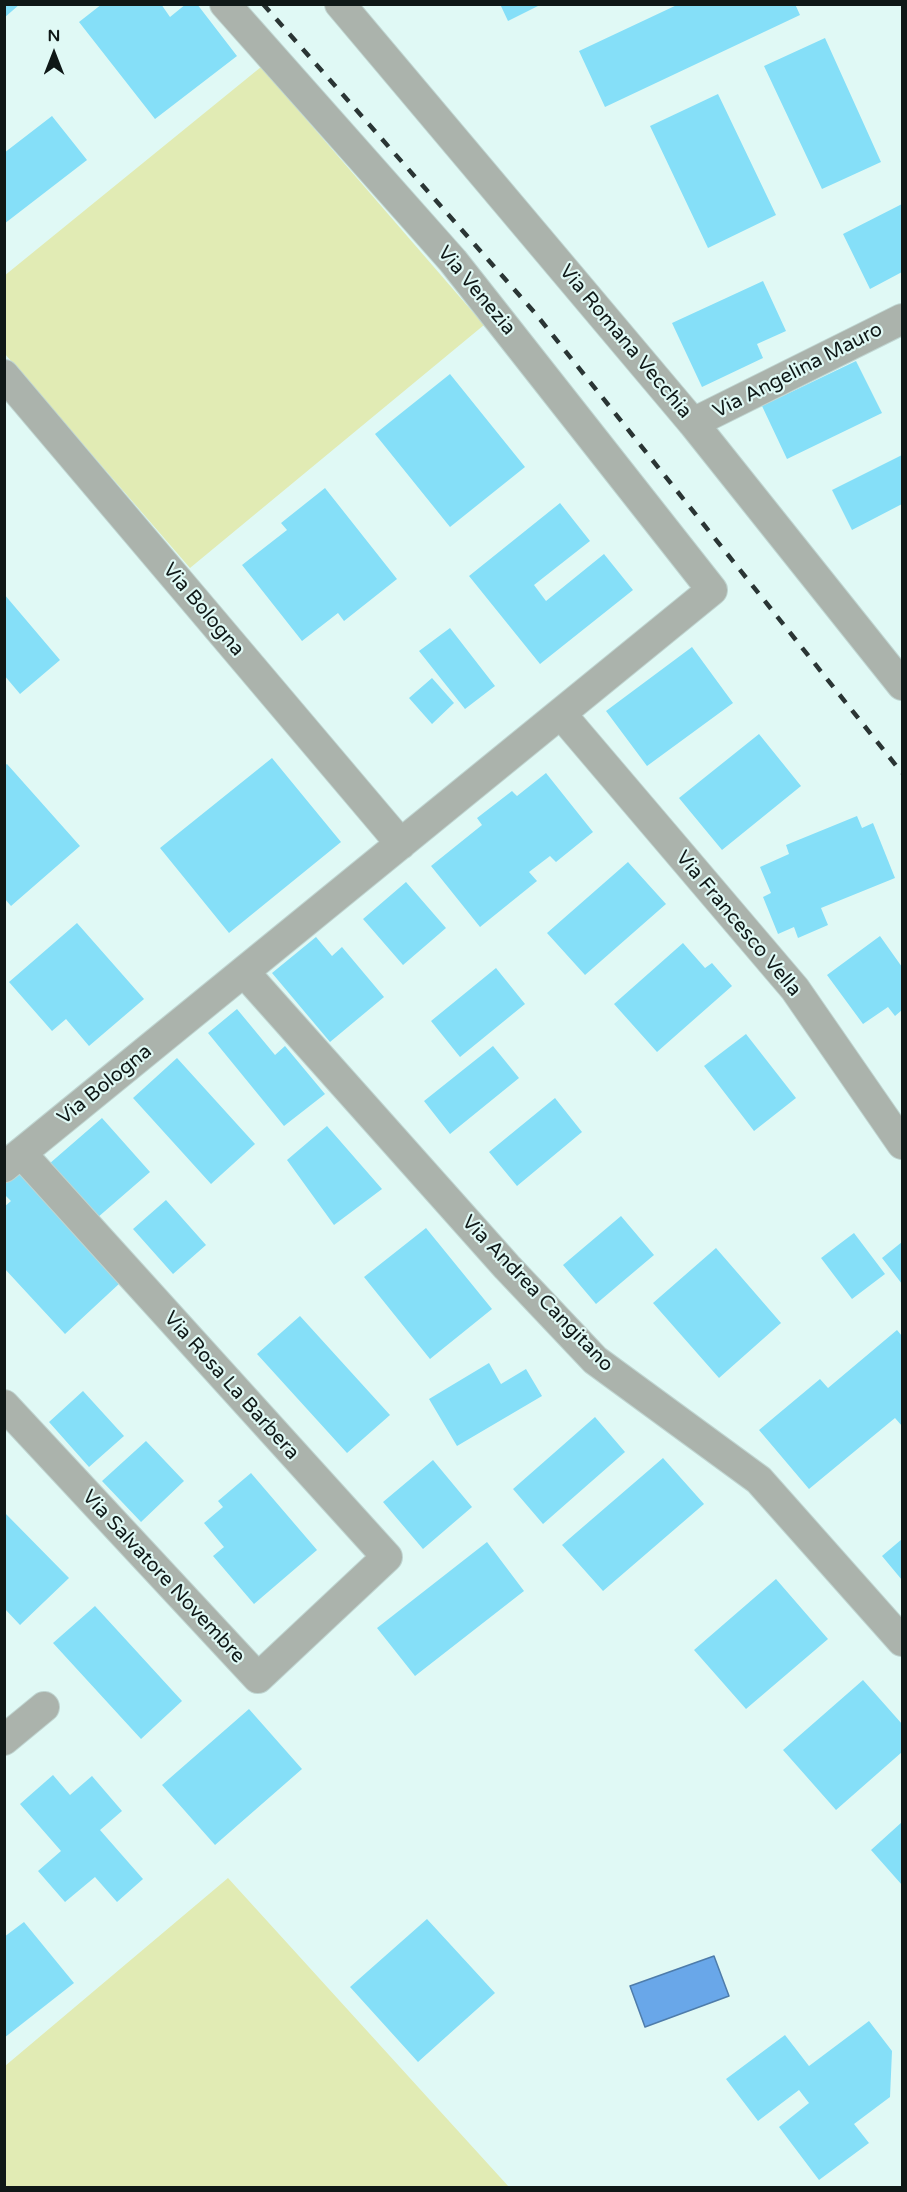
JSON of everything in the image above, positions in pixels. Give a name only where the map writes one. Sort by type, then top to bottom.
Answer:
[{"type":"street","name":"Via Venezia","points":[[225,4],[453,261],[712,590]]},
{"type":"street","name":"Via Romana Vecchia","points":[[340,4],[693,423],[903,685]]},
{"type":"street","name":"Via Angelina Mauro","points":[[693,423],[903,319]]},
{"type":"street","name":"Via Bologna","points":[[4,375],[401,844]]},
{"type":"street","name":"Via Bologna","points":[[13,1160],[712,590]]},
{"type":"street","name":"Via Francesco Vella","points":[[561,714],[795,989],[903,1144]]},
{"type":"street","name":"Via Andrea Cangitano","points":[[245,972],[507,1267],[595,1360],[759,1480],[903,1641]]},
{"type":"street","name":"Via Rosa La Barbera","points":[[13,1160],[387,1557],[328,1614]]},
{"type":"street","name":"Via Salvatore Novembre","points":[[4,1405],[258,1678],[328,1614]]},
{"type":"street","points":[[4,1740],[44,1707]]},
{"type":"green space","points":[[261,67],[484,325],[190,568],[5,354],[4,276]]},
{"type":"green space","points":[[228,1878],[509,2187],[5,2187],[5,2066]]},
{"type":"water","points":[[714,1956],[729,1996],[645,2027],[630,1986]]},
{"type":"building","points":[[4,4],[20,4],[4,18]]},
{"type":"building","points":[[102,4],[161,4],[170,17],[186,4],[197,4],[237,56],[155,119],[79,22]]},
{"type":"building","points":[[500,4],[542,4],[508,21]]},
{"type":"building","points":[[679,4],[795,4],[800,15],[605,107],[579,51]]},
{"type":"building","points":[[825,38],[881,162],[822,189],[764,66]]},
{"type":"building","points":[[718,94],[776,215],[708,248],[650,126]]},
{"type":"building","points":[[52,116],[87,160],[4,224],[4,153]]},
{"type":"building","points":[[902,204],[902,272],[870,289],[843,234]]},
{"type":"building","points":[[763,281],[786,331],[757,344],[763,358],[702,387],[672,323]]},
{"type":"building","points":[[856,361],[882,413],[787,459],[762,406]]},
{"type":"building","points":[[450,374],[525,467],[450,527],[375,434]]},
{"type":"building","points":[[902,455],[902,504],[852,530],[832,490]]},
{"type":"building","points":[[325,488],[397,579],[344,621],[338,613],[302,641],[242,565],[287,530],[281,523]]},
{"type":"building","points":[[560,503],[590,541],[534,585],[546,601],[604,554],[633,590],[540,664],[469,576]]},
{"type":"building","points":[[4,594],[60,660],[20,694],[4,675]]},
{"type":"building","points":[[450,628],[495,686],[465,709],[419,651]]},
{"type":"building","points":[[692,647],[733,703],[647,766],[606,711]]},
{"type":"building","points":[[432,678],[454,703],[432,724],[409,698]]},
{"type":"building","points":[[759,734],[801,786],[722,850],[679,798]]},
{"type":"building","points":[[272,758],[341,842],[229,933],[160,848]]},
{"type":"building","points":[[7,764],[80,846],[11,906],[4,898],[4,766]]},
{"type":"building","points":[[546,773],[593,832],[556,862],[550,856],[529,872],[537,881],[480,927],[431,866],[482,825],[477,818],[512,791],[517,796]]},
{"type":"building","points":[[857,816],[862,828],[873,823],[895,878],[821,908],[828,925],[798,938],[794,927],[778,934],[763,897],[771,893],[760,867],[789,854],[786,845]]},
{"type":"building","points":[[628,862],[666,904],[585,975],[547,933]]},
{"type":"building","points":[[406,882],[446,928],[403,965],[363,919]]},
{"type":"building","points":[[77,923],[144,999],[89,1046],[66,1019],[52,1031],[9,982]]},
{"type":"building","points":[[880,936],[902,967],[902,1010],[895,1016],[888,1007],[863,1024],[827,975]]},
{"type":"building","points":[[316,937],[332,956],[342,947],[384,997],[330,1042],[272,973]]},
{"type":"building","points":[[683,943],[705,968],[712,963],[732,986],[657,1052],[614,1004]]},
{"type":"building","points":[[496,968],[525,1004],[460,1057],[431,1021]]},
{"type":"building","points":[[237,1009],[275,1055],[285,1046],[325,1094],[284,1126],[208,1033]]},
{"type":"building","points":[[746,1034],[796,1098],[754,1131],[704,1066]]},
{"type":"building","points":[[493,1046],[519,1078],[450,1134],[424,1101]]},
{"type":"building","points":[[177,1058],[255,1144],[211,1184],[133,1098]]},
{"type":"building","points":[[555,1098],[582,1132],[517,1186],[489,1152]]},
{"type":"building","points":[[102,1118],[150,1172],[97,1218],[49,1164]]},
{"type":"building","points":[[327,1126],[382,1189],[334,1225],[287,1160]]},
{"type":"building","points":[[16,1170],[120,1283],[65,1334],[4,1268],[4,1207],[11,1201],[4,1194],[4,1181]]},
{"type":"building","points":[[166,1200],[206,1245],[173,1274],[133,1229]]},
{"type":"building","points":[[621,1216],[654,1255],[596,1304],[563,1265]]},
{"type":"building","points":[[426,1228],[492,1309],[430,1359],[364,1277]]},
{"type":"building","points":[[854,1233],[885,1274],[852,1299],[821,1258]]},
{"type":"building","points":[[902,1242],[902,1284],[882,1258]]},
{"type":"building","points":[[716,1248],[781,1323],[719,1378],[653,1303]]},
{"type":"building","points":[[300,1316],[390,1415],[347,1453],[257,1354]]},
{"type":"building","points":[[897,1330],[902,1336],[902,1426],[895,1418],[809,1489],[759,1430],[820,1379],[828,1388]]},
{"type":"building","points":[[489,1363],[501,1384],[526,1369],[542,1396],[457,1446],[429,1399]]},
{"type":"building","points":[[83,1391],[124,1436],[89,1467],[49,1422]]},
{"type":"building","points":[[595,1417],[625,1452],[543,1524],[513,1489]]},
{"type":"building","points":[[146,1441],[184,1481],[141,1522],[102,1481]]},
{"type":"building","points":[[663,1458],[704,1504],[603,1591],[562,1545]]},
{"type":"building","points":[[433,1460],[472,1507],[423,1549],[383,1502]]},
{"type":"building","points":[[251,1473],[317,1550],[254,1604],[213,1556],[224,1547],[204,1523],[223,1507],[218,1501]]},
{"type":"building","points":[[4,1512],[69,1578],[20,1625],[4,1608]]},
{"type":"building","points":[[902,1539],[902,1580],[882,1556]]},
{"type":"building","points":[[487,1542],[524,1591],[415,1676],[377,1628]]},
{"type":"building","points":[[776,1579],[828,1639],[746,1709],[694,1650]]},
{"type":"building","points":[[95,1606],[182,1701],[141,1739],[53,1643]]},
{"type":"building","points":[[863,1680],[902,1724],[902,1752],[836,1810],[783,1750]]},
{"type":"building","points":[[249,1709],[302,1769],[215,1845],[162,1785]]},
{"type":"building","points":[[53,1775],[70,1795],[92,1776],[122,1811],[100,1830],[143,1879],[117,1902],[95,1877],[65,1902],[38,1871],[61,1851],[20,1804]]},
{"type":"building","points":[[902,1822],[902,1885],[871,1850]]},
{"type":"building","points":[[427,1919],[495,1993],[418,2062],[350,1987]]},
{"type":"building","points":[[24,1922],[74,1983],[4,2038],[4,1937]]},
{"type":"building","points":[[869,2021],[892,2051],[890,2097],[854,2124],[869,2143],[819,2180],[779,2127],[809,2103],[799,2090],[758,2121],[726,2079],[785,2035],[809,2066]]},
{"type":"railway","points":[[263,4],[535,313],[902,773]]}]
